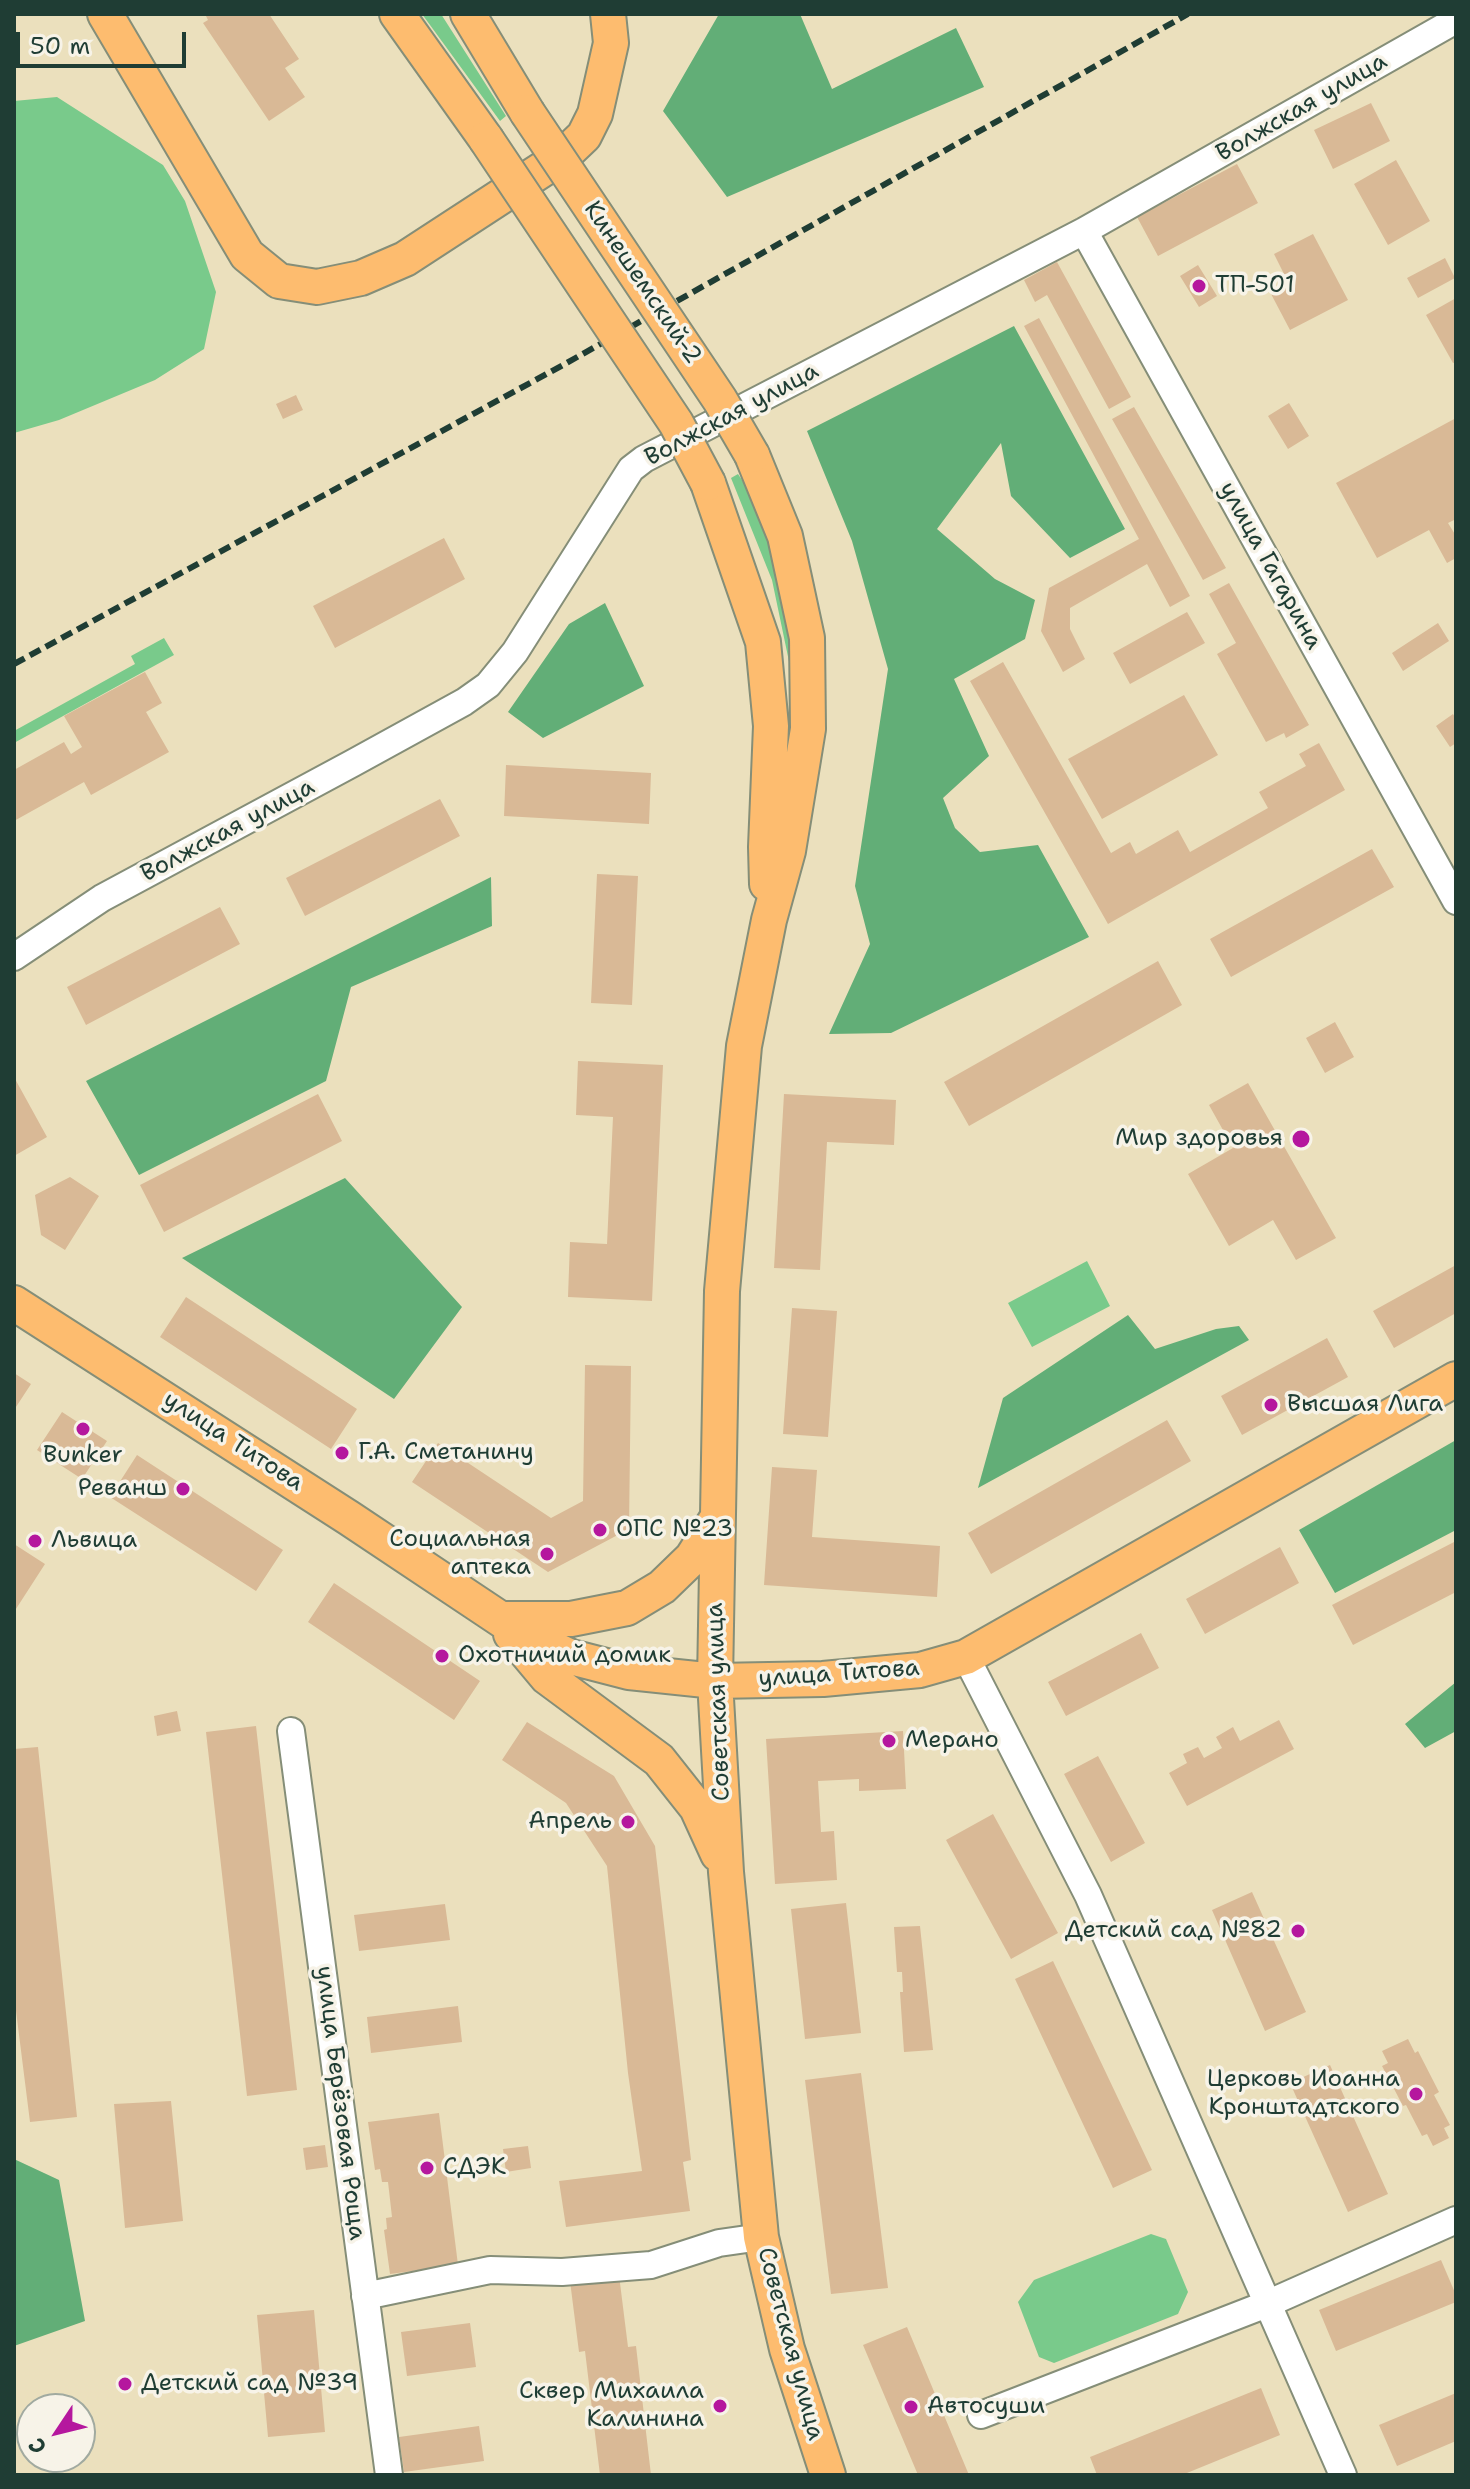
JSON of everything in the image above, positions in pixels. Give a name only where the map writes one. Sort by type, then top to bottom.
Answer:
[{"type":"main road","points":[[105,14],[247,255],[279,281],[317,287],[361,278],[405,259],[563,156],[584,136],[595,114],[613,24]]},
{"type":"main road","name":"Кинешемский-2","points":[[397,14],[486,139],[676,423],[708,483],[763,642],[771,726],[766,847],[769,920]]},
{"type":"main road","name":"Кинешемский-2","points":[[468,14],[527,112],[720,400],[752,455],[785,536],[807,638],[808,729],[788,851],[769,920]]},
{"type":"main road","name":"Советская улица","points":[[769,920],[744,1046],[722,1291],[715,1681],[726,1872],[761,2237],[787,2349],[828,2475]]},
{"type":"main road","name":"улица Титова","points":[[14,1303],[349,1518],[498,1619],[571,1657],[629,1672],[715,1681],[823,1679],[906,1671],[966,1657],[1456,1379]]},
{"type":"main road","points":[[498,1619],[571,1619],[627,1608],[662,1587],[692,1558],[716,1520]]},
{"type":"main road","points":[[498,1619],[547,1677],[659,1760],[697,1808],[726,1872]]},
{"type":"street","name":"Волжская улица","points":[[14,957],[102,898],[464,702],[488,685],[530,630],[631,469],[644,459],[1084,231],[1456,20]]},
{"type":"street","name":"улица Гагарина","points":[[1084,231],[1456,901]]},
{"type":"street","points":[[966,1657],[1088,1895],[1343,2475]]},
{"type":"street","name":"улица Берёзовая Роща","points":[[291,1731],[389,2475]]},
{"type":"street","points":[[981,2415],[1267,2304],[1456,2220]]},
{"type":"street","points":[[365,2296],[490,2270],[562,2272],[651,2265],[719,2243],[761,2237]]},
{"type":"green space","points":[[422,14],[441,14],[506,116],[500,121]]},
{"type":"green space","points":[[719,14],[800,14],[832,89],[956,28],[984,87],[727,197],[663,111]]},
{"type":"green space","points":[[57,97],[163,165],[185,201],[216,292],[204,349],[155,380],[59,420],[14,433],[14,101]]},
{"type":"green space","points":[[1014,326],[1125,529],[1070,558],[1011,496],[1001,443],[937,529],[995,579],[1035,600],[1025,639],[954,679],[989,756],[943,798],[955,828],[980,852],[1038,845],[1089,937],[891,1033],[829,1034],[870,944],[855,886],[888,669],[852,541],[807,431]]},
{"type":"green space","points":[[738,474],[761,509],[786,576],[800,676],[791,671],[772,580],[731,478]]},
{"type":"green space","points":[[605,603],[644,686],[543,738],[508,712],[569,624]]},
{"type":"green space","points":[[164,638],[174,655],[14,743],[14,731],[135,664],[131,656]]},
{"type":"green space","points":[[491,877],[492,926],[351,987],[326,1081],[139,1175],[86,1081]]},
{"type":"green space","points":[[345,1178],[462,1307],[394,1399],[182,1258]]},
{"type":"green space","points":[[1087,1261],[1110,1306],[1032,1347],[1008,1303]]},
{"type":"green space","points":[[1128,1315],[1155,1349],[1216,1329],[1239,1326],[1249,1340],[978,1488],[1003,1398]]},
{"type":"green space","points":[[1456,1440],[1456,1530],[1335,1593],[1299,1530]]},
{"type":"green space","points":[[1456,1682],[1456,1731],[1425,1748],[1405,1724]]},
{"type":"green space","points":[[14,2159],[59,2180],[85,2321],[14,2346]]},
{"type":"green space","points":[[1151,2234],[1166,2239],[1188,2292],[1178,2314],[1054,2363],[1039,2357],[1018,2302],[1034,2280]]},
{"type":"building","points":[[205,14],[269,14],[299,59],[285,68],[305,97],[269,121],[203,23],[208,20]]},
{"type":"building","points":[[1371,103],[1390,141],[1333,169],[1314,130]]},
{"type":"building","points":[[1396,160],[1430,221],[1388,245],[1354,184]]},
{"type":"building","points":[[1237,164],[1258,203],[1158,256],[1137,217]]},
{"type":"building","points":[[1313,234],[1348,300],[1290,330],[1270,292],[1288,282],[1274,254]]},
{"type":"building","points":[[1445,258],[1455,278],[1418,298],[1407,278]]},
{"type":"building","points":[[1057,262],[1131,397],[1109,409],[1047,295],[1035,302],[1024,280]]},
{"type":"building","name":"ТП-501","points":[[1198,265],[1217,296],[1199,307],[1180,276]]},
{"type":"building","points":[[1456,298],[1456,362],[1453,363],[1426,315]]},
{"type":"building","points":[[1039,318],[1190,596],[1170,607],[1147,564],[1070,608],[1070,629],[1085,659],[1063,672],[1041,631],[1049,588],[1139,539],[1024,326]]},
{"type":"building","points":[[296,395],[303,410],[283,419],[276,404]]},
{"type":"building","points":[[1289,403],[1309,436],[1288,449],[1268,416]]},
{"type":"building","points":[[1134,407],[1226,568],[1203,580],[1112,419]]},
{"type":"building","points":[[1456,418],[1456,519],[1448,523],[1456,536],[1456,558],[1447,563],[1429,530],[1377,558],[1336,483]]},
{"type":"building","points":[[444,538],[465,579],[335,648],[313,606]]},
{"type":"building","points":[[1229,583],[1309,725],[1286,738],[1284,733],[1266,742],[1217,654],[1236,643],[1209,594]]},
{"type":"building","points":[[1187,612],[1205,643],[1130,684],[1113,653]]},
{"type":"building","points":[[1438,623],[1449,641],[1403,671],[1392,653]]},
{"type":"building","points":[[1003,662],[1111,853],[1130,842],[1136,854],[1178,830],[1190,852],[1268,808],[1259,792],[1306,766],[1299,754],[1319,743],[1345,790],[1108,924],[970,681]]},
{"type":"building","points":[[145,672],[162,703],[146,712],[169,752],[91,795],[84,782],[14,821],[14,770],[64,742],[71,754],[82,747],[64,716]]},
{"type":"building","points":[[1184,695],[1218,755],[1102,819],[1068,759]]},
{"type":"building","points":[[1453,714],[1456,719],[1456,743],[1450,747],[1436,726]]},
{"type":"building","points":[[506,765],[651,773],[649,824],[504,816]]},
{"type":"building","points":[[440,799],[460,836],[305,916],[286,878]]},
{"type":"building","points":[[1372,849],[1394,887],[1231,977],[1210,939]]},
{"type":"building","points":[[597,874],[638,876],[632,1005],[591,1003]]},
{"type":"building","points":[[220,907],[240,944],[86,1025],[67,987]]},
{"type":"building","points":[[1158,961],[1182,1005],[969,1126],[944,1082]]},
{"type":"building","points":[[1335,1022],[1354,1057],[1325,1073],[1306,1038]]},
{"type":"building","points":[[578,1061],[663,1065],[652,1301],[568,1297],[570,1242],[607,1244],[613,1117],[576,1115]]},
{"type":"building","points":[[14,1077],[47,1137],[14,1156]]},
{"type":"building","points":[[1248,1083],[1336,1238],[1296,1260],[1273,1220],[1229,1246],[1188,1174],[1233,1148],[1209,1105]]},
{"type":"building","points":[[318,1094],[342,1141],[164,1232],[140,1185]]},
{"type":"building","points":[[784,1094],[896,1100],[894,1145],[827,1142],[820,1270],[774,1268]]},
{"type":"building","points":[[70,1177],[99,1196],[65,1250],[41,1235],[35,1195]]},
{"type":"building","points":[[1456,1265],[1456,1313],[1394,1348],[1373,1311]]},
{"type":"building","points":[[186,1297],[357,1409],[331,1449],[160,1337]]},
{"type":"building","points":[[792,1308],[837,1311],[828,1437],[783,1434]]},
{"type":"building","points":[[1327,1338],[1348,1377],[1242,1435],[1221,1396]]},
{"type":"building","points":[[585,1365],[631,1366],[629,1529],[548,1572],[412,1482],[438,1443],[551,1518],[583,1501]]},
{"type":"building","points":[[14,1373],[31,1384],[14,1410]]},
{"type":"building","points":[[62,1412],[107,1441],[82,1479],[37,1450]]},
{"type":"building","points":[[1167,1420],[1191,1461],[991,1574],[968,1533]]},
{"type":"building","points":[[137,1455],[283,1550],[256,1591],[110,1497]]},
{"type":"building","points":[[772,1467],[817,1470],[812,1537],[940,1546],[937,1597],[764,1585]]},
{"type":"building","points":[[1456,1541],[1456,1592],[1353,1645],[1332,1605]]},
{"type":"building","points":[[14,1544],[45,1564],[14,1612]]},
{"type":"building","points":[[1280,1547],[1299,1583],[1205,1634],[1186,1599]]},
{"type":"building","points":[[334,1583],[480,1681],[454,1720],[308,1622]]},
{"type":"building","points":[[1141,1633],[1159,1668],[1066,1716],[1048,1682]]},
{"type":"building","points":[[177,1711],[181,1731],[157,1736],[154,1716]]},
{"type":"building","points":[[1279,1720],[1294,1749],[1187,1806],[1169,1773],[1187,1763],[1183,1754],[1198,1747],[1204,1758],[1222,1748],[1216,1737],[1233,1727],[1240,1741]]},
{"type":"building","points":[[527,1722],[614,1776],[655,1846],[691,2160],[683,2162],[690,2211],[566,2227],[559,2181],[642,2171],[628,2073],[607,1866],[566,1803],[502,1760]]},
{"type":"building","points":[[256,1726],[297,2090],[247,2096],[206,1732]]},
{"type":"building","points":[[903,1731],[906,1789],[859,1791],[859,1779],[818,1781],[821,1832],[834,1831],[837,1880],[775,1884],[766,1739]]},
{"type":"building","points":[[38,1747],[77,2117],[30,2122],[14,1995],[14,1749]]},
{"type":"building","points":[[1098,1756],[1145,1843],[1111,1862],[1064,1774]]},
{"type":"building","points":[[993,1814],[1058,1933],[1011,1959],[946,1840]]},
{"type":"building","points":[[1252,1892],[1306,2012],[1265,2031],[1212,1910]]},
{"type":"building","points":[[846,1903],[861,2033],[805,2039],[791,1909]]},
{"type":"building","points":[[445,1904],[450,1940],[359,1951],[354,1915]]},
{"type":"building","points":[[920,1926],[933,2050],[904,2052],[900,1992],[903,1992],[902,1972],[897,1972],[894,1927]]},
{"type":"building","points":[[1053,1961],[1152,2170],[1113,2188],[1015,1979]]},
{"type":"building","points":[[458,2006],[462,2042],[371,2053],[367,2017]]},
{"type":"building","name":"Церковь Иоанна Кронштадтского","points":[[1408,2039],[1415,2053],[1418,2051],[1439,2092],[1434,2095],[1450,2125],[1444,2128],[1449,2138],[1433,2146],[1427,2134],[1422,2136],[1382,2066],[1388,2063],[1382,2051]]},
{"type":"building","points":[[1330,2065],[1388,2194],[1348,2212],[1290,2083]]},
{"type":"building","points":[[861,2073],[888,2288],[831,2294],[805,2080]]},
{"type":"building","points":[[171,2101],[183,2221],[125,2228],[114,2104]]},
{"type":"building","points":[[439,2113],[458,2265],[390,2274],[384,2230],[387,2229],[386,2218],[392,2217],[388,2182],[382,2182],[380,2169],[375,2170],[368,2122]]},
{"type":"building","points":[[325,2145],[328,2167],[306,2170],[303,2148]]},
{"type":"building","points":[[528,2146],[531,2168],[506,2172],[503,2149]]},
{"type":"building","points":[[1441,2260],[1456,2302],[1336,2351],[1319,2310]]},
{"type":"building","points":[[619,2275],[628,2347],[636,2346],[651,2475],[600,2475],[585,2351],[579,2352],[570,2281]]},
{"type":"building","points":[[314,2310],[325,2432],[268,2437],[257,2315]]},
{"type":"building","points":[[470,2323],[476,2367],[407,2376],[401,2332]]},
{"type":"building","points":[[907,2327],[969,2475],[918,2475],[863,2345]]},
{"type":"building","points":[[1261,2388],[1280,2435],[1182,2475],[1097,2475],[1090,2457]]},
{"type":"building","points":[[1456,2393],[1456,2441],[1397,2466],[1379,2425]]},
{"type":"building","points":[[479,2426],[484,2461],[404,2472],[399,2437]]},
{"type":"railway","points":[[14,664],[563,365],[1188,14]]},
{"type":"place","name":"ТП-501","points":[[1199,286]]},
{"type":"place","name":"Мир здоровья","points":[[1301,1139]]},
{"type":"place","name":"Высшая Лига","points":[[1271,1405]]},
{"type":"place","name":"Bunker","points":[[83,1429]]},
{"type":"place","name":"Г.А. Сметанину","points":[[342,1453]]},
{"type":"place","name":"Реванш","points":[[183,1489]]},
{"type":"place","name":"ОПС №23","points":[[600,1530]]},
{"type":"place","name":"Львица","points":[[35,1541]]},
{"type":"place","name":"Социальная аптека","points":[[547,1554]]},
{"type":"place","name":"Охотничий домик","points":[[442,1656]]},
{"type":"place","name":"Мерано","points":[[889,1741]]},
{"type":"place","name":"Апрель","points":[[628,1822]]},
{"type":"place","name":"Детский сад №82","points":[[1298,1931]]},
{"type":"place","name":"Церковь Иоанна Кронштадтского","points":[[1416,2094]]},
{"type":"place","name":"СДЭК","points":[[427,2168]]},
{"type":"place","name":"Детский сад №39","points":[[125,2384]]},
{"type":"place","name":"Сквер Михаила Калинина","points":[[720,2406]]},
{"type":"place","name":"Автосуши","points":[[911,2407]]}]
